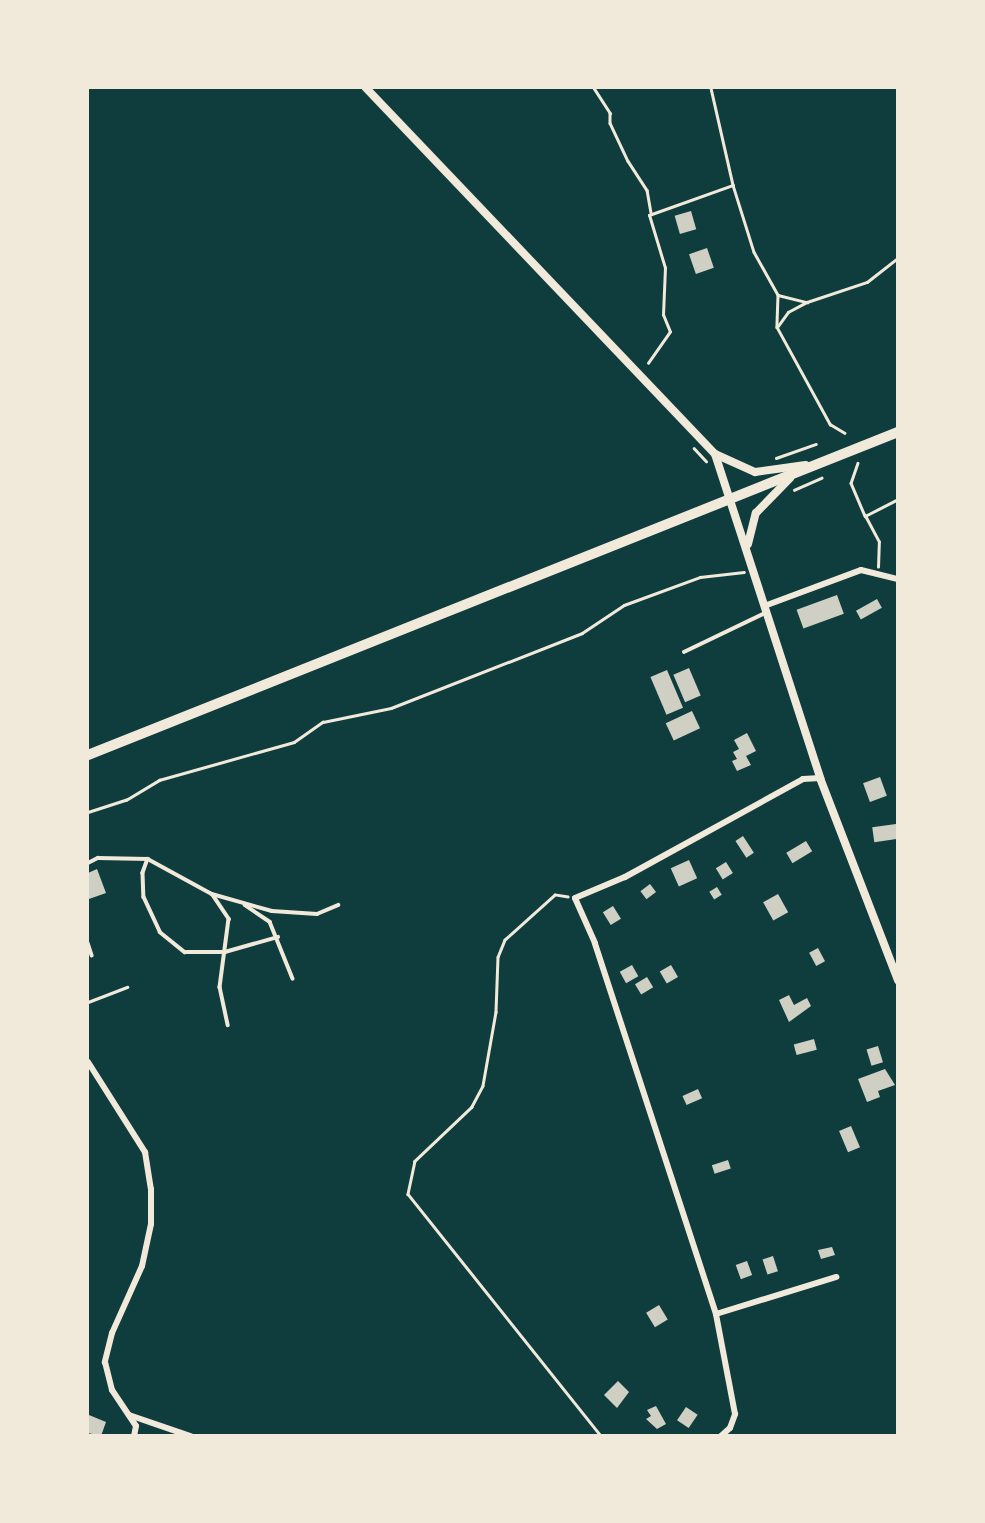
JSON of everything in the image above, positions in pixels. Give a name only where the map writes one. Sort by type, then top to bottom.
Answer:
[{"type":"main road","points":[[88,755],[806,466],[898,432]]},
{"type":"street","points":[[366,88],[715,454],[755,472],[806,466]]},
{"type":"street","points":[[715,454],[768,608],[820,778],[898,979]]},
{"type":"street","points":[[747,547],[756,513],[806,466]]},
{"type":"street","points":[[768,608],[847,574],[878,572],[898,579]]},
{"type":"street","points":[[721,1436],[730,1428],[735,1414],[716,1314],[595,943],[575,898],[625,877],[803,779],[820,778]]},
{"type":"street","points":[[88,1062],[140,1143],[151,1189],[151,1224],[142,1266],[112,1332],[105,1362],[112,1390],[136,1426],[134,1436]]},
{"type":"street","points":[[716,1314],[836,1277]]},
{"type":"street","points":[[129,1415],[190,1436]]},
{"type":"lane","points":[[684,652],[768,608]]},
{"type":"lane","points":[[88,863],[98,858],[148,859],[212,894],[243,904],[297,915],[338,905]]},
{"type":"lane","points":[[148,859],[143,873],[144,897],[160,932],[185,953],[225,952],[278,937]]},
{"type":"lane","points":[[212,894],[229,919],[220,987],[228,1025]]},
{"type":"lane","points":[[243,904],[270,922],[293,979]]},
{"type":"lane","points":[[88,943],[92,955]]},
{"type":"path","points":[[594,88],[610,113],[610,123],[628,161],[646,190],[665,268],[663,315],[670,332],[648,363]]},
{"type":"path","points":[[711,88],[733,185],[754,252],[778,296],[778,327],[830,424],[845,433]]},
{"type":"path","points":[[651,212],[733,185]]},
{"type":"path","points":[[778,327],[788,312],[807,302],[867,282],[898,258]]},
{"type":"path","points":[[778,296],[807,302]]},
{"type":"path","points":[[770,460],[816,444]]},
{"type":"path","points":[[691,445],[711,471]]},
{"type":"path","points":[[859,463],[851,483],[879,542],[878,572]]},
{"type":"path","points":[[865,516],[898,499]]},
{"type":"path","points":[[88,812],[126,800],[159,780],[294,742],[323,722],[391,708],[582,633],[624,604],[700,577],[730,576],[754,569]]},
{"type":"path","points":[[575,898],[555,895],[505,940],[499,957],[496,1012],[483,1086],[472,1107],[415,1161],[408,1194],[601,1436]]},
{"type":"path","points":[[88,1002],[127,986]]},
{"type":"building","points":[[691,211],[696,229],[680,234],[675,216]]},
{"type":"building","points":[[707,248],[714,268],[696,274],[689,254]]},
{"type":"building","points":[[837,595],[844,614],[803,629],[797,610]]},
{"type":"building","points":[[877,599],[882,608],[861,619],[856,611]]},
{"type":"building","points":[[689,668],[701,696],[685,702],[673,675]]},
{"type":"building","points":[[667,670],[683,708],[666,715],[650,677]]},
{"type":"building","points":[[692,711],[700,728],[674,740],[666,723]]},
{"type":"building","points":[[747,733],[756,751],[746,756],[751,765],[737,771],[732,761],[737,759],[733,752],[739,749],[734,740]]},
{"type":"building","points":[[880,777],[887,796],[870,802],[863,783]]},
{"type":"building","points":[[896,824],[898,839],[874,842],[872,827]]},
{"type":"building","points":[[743,836],[754,853],[746,858],[735,841]]},
{"type":"building","points":[[806,841],[812,851],[792,863],[786,853]]},
{"type":"building","points":[[689,860],[697,878],[679,886],[671,868]]},
{"type":"building","points":[[726,862],[733,873],[723,879],[716,868]]},
{"type":"building","points":[[97,869],[106,893],[89,899],[88,873]]},
{"type":"building","points":[[650,884],[656,892],[646,899],[640,891]]},
{"type":"building","points":[[717,887],[722,895],[714,899],[709,892]]},
{"type":"building","points":[[778,894],[788,912],[773,921],[763,902]]},
{"type":"building","points":[[613,906],[621,919],[611,925],[603,912]]},
{"type":"building","points":[[818,948],[825,961],[816,966],[809,953]]},
{"type":"building","points":[[632,965],[638,976],[626,983],[620,972]]},
{"type":"building","points":[[671,965],[678,977],[667,984],[660,971]]},
{"type":"building","points":[[647,977],[653,987],[641,994],[635,984]]},
{"type":"building","points":[[789,995],[794,1005],[807,998],[811,1006],[789,1022],[779,1000]]},
{"type":"building","points":[[814,1039],[817,1050],[797,1055],[794,1044]]},
{"type":"building","points":[[878,1046],[883,1062],[871,1066],[867,1050]]},
{"type":"building","points":[[885,1069],[895,1085],[878,1091],[880,1097],[867,1102],[858,1079]]},
{"type":"building","points":[[698,1089],[702,1098],[687,1105],[682,1096]]},
{"type":"building","points":[[851,1126],[860,1147],[848,1152],[839,1131]]},
{"type":"building","points":[[728,1160],[731,1169],[715,1174],[712,1165]]},
{"type":"building","points":[[832,1247],[835,1255],[821,1259],[818,1250]]},
{"type":"building","points":[[773,1256],[778,1271],[767,1275],[763,1259]]},
{"type":"building","points":[[747,1261],[752,1275],[741,1279],[736,1265]]},
{"type":"building","points":[[659,1305],[668,1320],[655,1327],[646,1313]]},
{"type":"building","points":[[618,1381],[629,1392],[617,1408],[604,1395]]},
{"type":"building","points":[[656,1406],[666,1424],[657,1429],[646,1419],[651,1416],[647,1410]]},
{"type":"building","points":[[686,1407],[698,1415],[689,1428],[677,1420]]},
{"type":"building","points":[[89,1415],[106,1422],[101,1436],[88,1433]]}]
